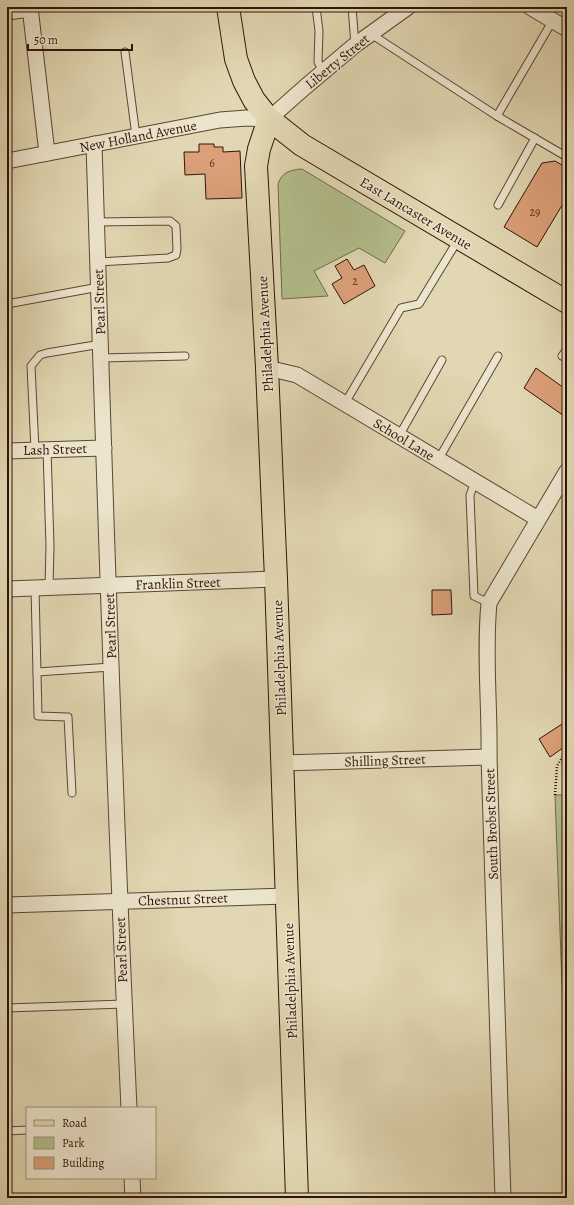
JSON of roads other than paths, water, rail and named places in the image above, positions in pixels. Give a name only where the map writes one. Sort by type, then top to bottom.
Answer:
[{"type":"main road","name":"East Lancaster Avenue","points":[[228,7],[238,66],[254,100],[269,119],[302,145],[567,302]]},
{"type":"main road","name":"Philadelphia Avenue","points":[[269,119],[259,149],[256,166],[267,368],[276,579],[297,1198]]},
{"type":"street","name":"Liberty Street","points":[[269,119],[371,33],[408,7]]},
{"type":"street","points":[[530,7],[567,29]]},
{"type":"street","points":[[30,10],[47,153]]},
{"type":"street","name":"New Holland Avenue","points":[[7,161],[220,120],[247,118],[269,119]]},
{"type":"street","name":"Pearl Street","points":[[94,144],[108,586],[129,1107]]},
{"type":"street","name":"School Lane","points":[[267,368],[298,375],[538,519]]},
{"type":"street","name":"Lash Street","points":[[7,451],[104,448]]},
{"type":"street","name":"South Brobst Street","points":[[503,1198],[489,757],[490,728],[487,627],[489,603],[567,471]]},
{"type":"street","name":"Franklin Street","points":[[7,589],[276,579]]},
{"type":"street","name":"Shilling Street","points":[[282,763],[489,757]]},
{"type":"street","name":"Chestnut Street","points":[[7,905],[287,896]]},
{"type":"street","points":[[132,1179],[133,1198]]},
{"type":"lane","points":[[316,7],[319,31],[318,62],[323,73]]},
{"type":"lane","points":[[352,7],[356,46]]},
{"type":"lane","points":[[7,16],[30,10]]},
{"type":"lane","points":[[497,116],[553,20]]},
{"type":"lane","points":[[371,33],[497,116],[567,157]]},
{"type":"lane","points":[[125,52],[136,136]]},
{"type":"lane","points":[[498,206],[535,138]]},
{"type":"lane","points":[[97,222],[170,220],[176,226],[177,250],[176,254],[168,258],[98,262]]},
{"type":"lane","points":[[345,403],[401,308],[420,304],[459,238]]},
{"type":"lane","points":[[7,304],[99,287]]},
{"type":"lane","points":[[567,349],[562,356],[567,358]]},
{"type":"lane","points":[[72,793],[68,717],[38,716],[37,672],[42,588],[50,546],[41,450],[31,386],[31,366],[40,356],[47,353],[101,351],[185,356]]},
{"type":"lane","points":[[438,460],[498,356]]},
{"type":"lane","points":[[399,436],[442,360]]},
{"type":"lane","points":[[476,482],[470,495],[474,596],[489,603]]},
{"type":"lane","points":[[37,672],[111,668]]},
{"type":"lane","points":[[7,1008],[124,1004]]},
{"type":"lane","points":[[7,1131],[26,1130]]}]
